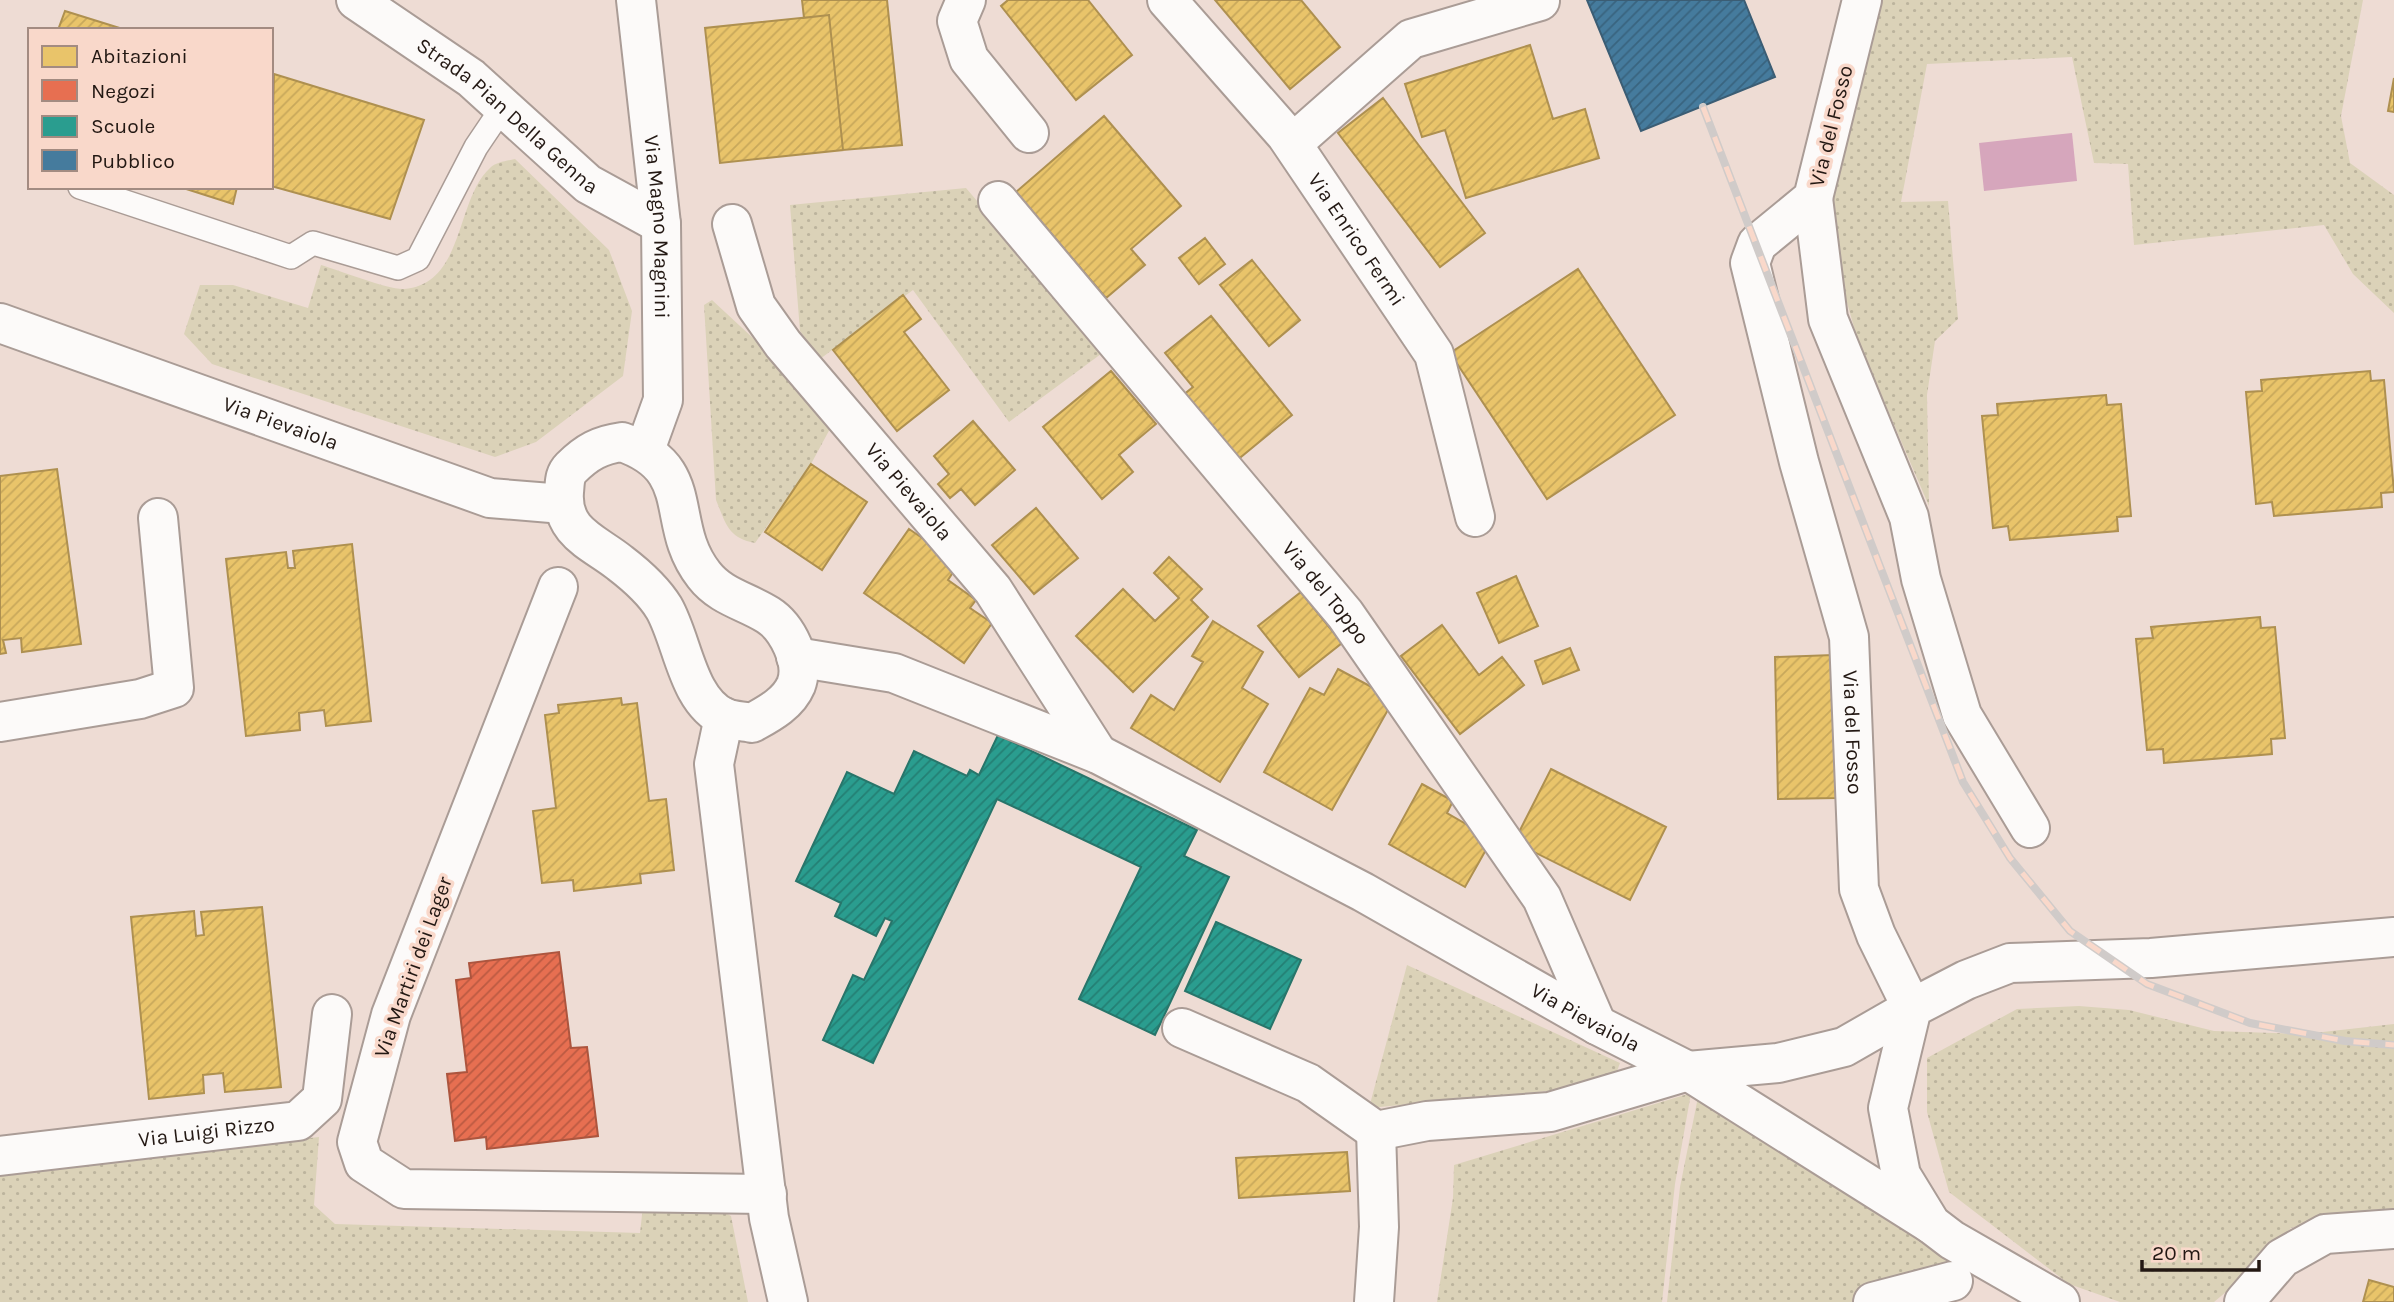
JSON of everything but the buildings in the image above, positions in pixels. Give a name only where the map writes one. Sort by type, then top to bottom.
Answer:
[{"type":"street","name":"Strada Pian Della Genna","points":[[356,0],[460,70],[588,184],[661,224]]},
{"type":"street","name":"Via Magno Magnini","points":[[636,0],[661,224],[663,400],[645,450]]},
{"type":"street","points":[[965,0],[957,21],[969,59],[1029,133]]},
{"type":"street","name":"Via Enrico Fermi","points":[[1167,0],[1293,144],[1434,354],[1475,517]]},
{"type":"street","name":"Via del Fosso","points":[[1862,0],[1813,198],[1756,244],[1750,263],[1799,462],[1849,637],[1859,888],[1876,935],[1912,1008]]},
{"type":"street","points":[[1293,144],[1412,39],[1540,1]]},
{"type":"street","points":[[1813,198],[1828,320],[1909,517],[1921,579],[1962,715],[2030,828]]},
{"type":"street","name":"Via del Toppo","points":[[998,201],[1345,614],[1542,898],[1597,1025]]},
{"type":"street","name":"Via Pievaiola","points":[[732,224],[756,306],[783,344],[993,590],[1098,754]]},
{"type":"street","name":"Via Pievaiola","points":[[0,323],[490,498],[563,504]]},
{"type":"street","points":[[621,442],[645,450],[659,461],[676,493],[687,546],[705,576],[725,595],[769,615],[788,635],[796,657],[796,684],[776,710],[752,723],[724,717],[701,696],[677,633],[648,586],[618,561],[587,543],[569,522],[563,504],[566,474],[584,455],[602,445],[621,442]]},
{"type":"street","points":[[0,722],[140,699],[174,688],[158,518]]},
{"type":"street","name":"Via Martiri dei Lager","points":[[558,587],[391,1015],[357,1142],[364,1163],[404,1189],[767,1194]]},
{"type":"street","name":"Via Pievaiola","points":[[796,657],[894,673],[1098,754],[1363,891],[1597,1025],[1688,1071],[1942,1232],[2060,1302]]},
{"type":"street","points":[[724,717],[714,764],[767,1194],[788,1302]]},
{"type":"street","points":[[1182,1028],[1308,1083],[1376,1131],[1427,1121],[1550,1112],[1688,1071],[1778,1063],[1844,1047],[1966,979],[2010,963],[2151,958],[2394,937]]},
{"type":"street","points":[[1873,1302],[1953,1292],[1942,1232],[1901,1175],[1888,1108],[1912,1008]]},
{"type":"street","name":"Via Luigi Rizzo","points":[[0,1156],[298,1121],[322,1099],[332,1014]]},
{"type":"street","points":[[1374,1302],[1379,1227],[1376,1131]]},
{"type":"street","points":[[2244,1302],[2282,1258],[2325,1234],[2394,1229]]},
{"type":"lane","points":[[86,189],[291,257],[313,243],[398,268],[418,259],[476,147],[503,107]]},
{"type":"shaded area","points":[[1875,0],[2363,0],[2341,116],[2350,163],[2394,195],[2394,313],[2353,274],[2324,225],[2134,245],[2128,164],[2094,163],[2072,57],[1927,64],[1901,202],[1948,201],[1958,319],[1935,341],[1927,395],[1929,506],[1858,341],[1823,219]]},
{"type":"shaded area","points":[[2072,133],[2077,181],[1984,191],[1979,143]]},
{"type":"shaded area","points":[[515,159],[609,250],[632,311],[623,376],[536,442],[495,457],[212,364],[184,334],[200,285],[233,285],[308,308],[321,265],[397,288],[424,284],[438,272],[449,257],[479,182],[492,166]]},
{"type":"shaded area","points":[[966,188],[1105,351],[1009,422],[913,290],[820,359],[800,331],[790,205]]},
{"type":"shaded area","points":[[712,300],[769,353],[831,427],[811,464],[755,543],[733,534],[716,500],[704,305]]},
{"type":"shaded area","points":[[1407,965],[1620,1063],[1612,1085],[1369,1108]]},
{"type":"shaded area","points":[[2079,1006],[2129,1010],[2214,1031],[2305,1034],[2394,1024],[2394,1210],[2342,1215],[2291,1228],[2252,1270],[2214,1302],[2120,1302],[2069,1284],[1949,1192],[1927,1112],[1927,1058],[2017,1009]]},
{"type":"shaded area","points":[[1691,1093],[1675,1184],[1662,1302],[1437,1302],[1453,1198],[1454,1165]]},
{"type":"shaded area","points":[[1698,1097],[1946,1245],[1946,1302],[1667,1302],[1680,1187]]},
{"type":"shaded area","points":[[319,1137],[314,1205],[335,1224],[640,1233],[643,1206],[714,1206],[731,1216],[748,1302],[0,1302],[0,1172]]},
{"type":"railway","points":[[1703,107],[1963,782],[2010,858],[2070,931],[2147,984],[2250,1023],[2345,1041],[2394,1045]]}]
